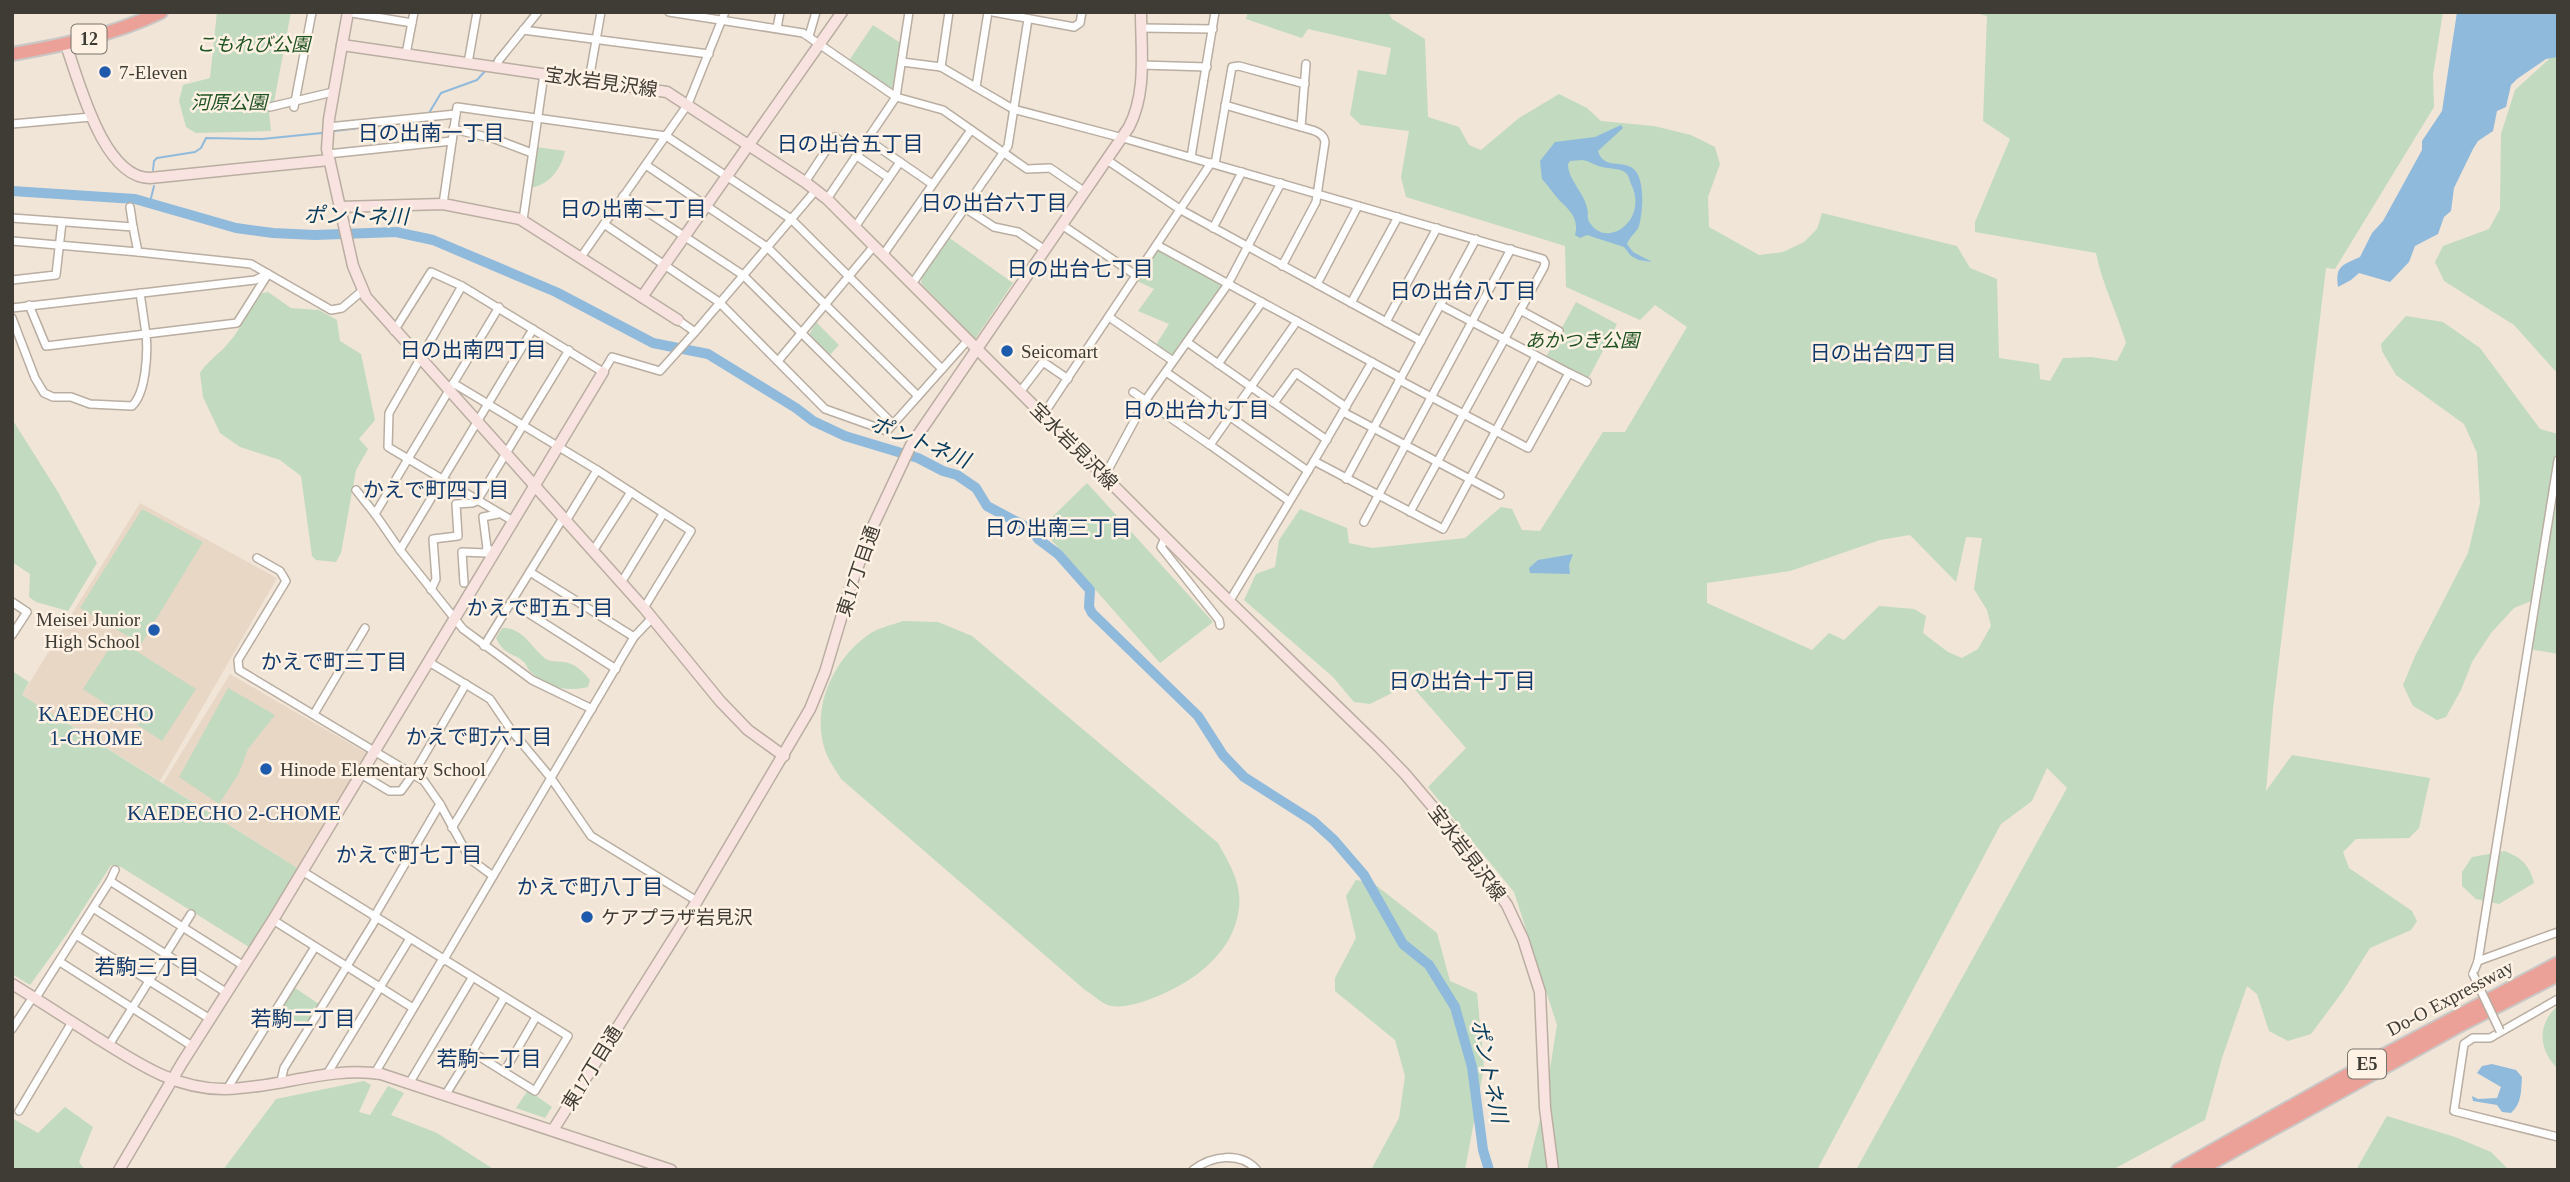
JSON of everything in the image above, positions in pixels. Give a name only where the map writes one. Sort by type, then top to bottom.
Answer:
[{"type":"highway","name":"12","points":[[12,54],[66,45],[116,32],[162,12]]},
{"type":"highway","name":"Do-O Expressway","points":[[2178,1170],[2558,963]]},
{"type":"highway","name":"Do-O Expressway","points":[[2199,1170],[2432,1041],[2558,975]]},
{"type":"street","points":[[295,104],[312,12]]},
{"type":"street","points":[[412,23],[347,12],[328,127],[329,157],[353,266],[362,291],[419,358],[451,387],[477,423],[644,608],[737,718],[748,730],[784,757]]},
{"type":"street","points":[[406,54],[414,12]]},
{"type":"street","points":[[468,63],[477,12]]},
{"type":"street","points":[[491,67],[538,12]]},
{"type":"street","points":[[589,80],[601,12]]},
{"type":"street","points":[[669,12],[724,16],[803,33],[896,97],[937,107],[1027,169],[1054,170],[1085,191]]},
{"type":"street","points":[[777,28],[780,12]]},
{"type":"street","points":[[809,36],[816,12]]},
{"type":"street","points":[[642,297],[842,12]]},
{"type":"street","points":[[827,200],[896,97],[909,12]]},
{"type":"street","points":[[941,67],[949,12]]},
{"type":"street","points":[[976,87],[990,12],[1077,27],[1082,12]]},
{"type":"street","name":"東17丁目通","points":[[553,1130],[697,901],[810,709],[825,672],[851,585],[873,526],[911,445],[1123,138],[1139,102],[1141,12]]},
{"type":"street","points":[[1191,158],[1216,12]]},
{"type":"street","points":[[581,257],[688,104],[724,16]]},
{"type":"street","points":[[912,284],[1008,146],[1028,19]]},
{"type":"street","points":[[1141,29],[1213,29]]},
{"type":"street","points":[[523,30],[709,54]]},
{"type":"street","points":[[66,45],[91,117],[101,137],[126,170],[142,178],[452,141]]},
{"type":"street","name":"宝水岩見沢線","points":[[342,46],[663,91],[688,104],[805,182],[827,200],[1405,774],[1466,846],[1507,905],[1523,939],[1540,992],[1545,1108],[1553,1170]]},
{"type":"street","points":[[902,62],[941,67],[1013,109],[1540,257],[1545,263],[1410,512]]},
{"type":"street","points":[[1301,127],[1306,64]]},
{"type":"street","points":[[1141,65],[1208,66]]},
{"type":"street","points":[[1043,415],[1213,164],[1230,70],[1235,66],[1305,84]]},
{"type":"street","points":[[523,220],[544,74]]},
{"type":"street","points":[[270,107],[295,104],[333,92]]},
{"type":"street","points":[[1225,105],[1318,132],[1325,138],[1318,194],[1282,266]]},
{"type":"street","points":[[443,204],[457,107],[666,136],[791,219],[942,369]]},
{"type":"street","points":[[328,127],[456,114]]},
{"type":"street","points":[[12,124],[91,117]]},
{"type":"street","points":[[453,129],[495,139],[532,153]]},
{"type":"street","points":[[883,255],[971,130]]},
{"type":"street","points":[[805,182],[835,137],[889,178]]},
{"type":"street","points":[[868,140],[932,184]]},
{"type":"street","points":[[1107,160],[1181,210],[1421,341]]},
{"type":"street","points":[[855,227],[900,162]]},
{"type":"street","points":[[646,165],[767,247],[918,397]]},
{"type":"street","points":[[1213,228],[1242,172]]},
{"type":"street","points":[[1103,474],[1109,468],[1145,401],[1228,284],[1281,183]]},
{"type":"street","points":[[119,1170],[192,1046],[244,966],[429,662],[490,551],[513,521],[612,357],[660,371],[816,190]]},
{"type":"street","points":[[624,196],[743,275],[893,424]]},
{"type":"street","points":[[340,207],[443,204],[523,220],[695,332]]},
{"type":"street","points":[[1317,284],[1358,206]]},
{"type":"street","points":[[130,207],[138,252]]},
{"type":"street","points":[[965,208],[994,227],[1017,232],[1045,250]]},
{"type":"street","points":[[1351,303],[1398,217]]},
{"type":"street","points":[[12,218],[134,227]]},
{"type":"street","points":[[12,280],[57,275],[62,222]]},
{"type":"street","points":[[604,224],[719,302],[825,409],[887,431],[968,340]]},
{"type":"street","points":[[1062,225],[1136,276]]},
{"type":"street","points":[[1386,322],[1437,228]]},
{"type":"street","points":[[1346,479],[1476,239]]},
{"type":"street","points":[[12,241],[246,263],[331,310],[342,308],[362,291]]},
{"type":"street","points":[[1157,245],[1528,447],[1569,373]]},
{"type":"street","points":[[778,361],[874,246]]},
{"type":"street","points":[[1364,522],[1511,249]]},
{"type":"street","points":[[394,331],[430,272],[463,286],[603,372]]},
{"type":"street","points":[[12,308],[255,280],[268,274]]},
{"type":"street","points":[[30,305],[46,346],[237,323],[268,274]]},
{"type":"street","points":[[463,286],[389,413],[388,447],[513,521]]},
{"type":"street","points":[[12,318],[42,390],[53,397],[71,397],[90,404],[132,406],[135,404],[147,358],[141,293]]},
{"type":"street","points":[[1218,364],[1262,302]]},
{"type":"street","points":[[1440,304],[1587,382]]},
{"type":"street","points":[[375,514],[499,307]]},
{"type":"street","points":[[1520,310],[1559,331]]},
{"type":"street","points":[[1109,317],[1173,361]]},
{"type":"street","points":[[1210,445],[1297,321]]},
{"type":"street","points":[[400,550],[533,328]]},
{"type":"street","points":[[1187,341],[1327,440]]},
{"type":"street","points":[[464,583],[456,503],[472,503],[477,500],[569,351]]},
{"type":"street","points":[[1314,461],[1443,529],[1536,356]]},
{"type":"street","points":[[1020,392],[1043,362],[1068,379]]},
{"type":"street","points":[[1230,602],[1372,362]]},
{"type":"street","points":[[1166,372],[1308,471]]},
{"type":"street","points":[[1274,403],[1296,373],[1373,428],[1500,495]]},
{"type":"street","points":[[451,387],[488,404],[691,531],[644,608]]},
{"type":"street","points":[[1133,392],[1289,501]]},
{"type":"street","points":[[2500,1031],[2473,974],[2478,961],[2558,460]]},
{"type":"street","points":[[484,646],[597,470]]},
{"type":"street","points":[[356,491],[454,620],[484,646],[532,680],[592,709]]},
{"type":"street","points":[[593,551],[631,492]]},
{"type":"street","points":[[490,551],[483,517],[499,513]]},
{"type":"street","points":[[621,583],[663,514]]},
{"type":"street","points":[[431,590],[436,579],[433,539],[458,536]]},
{"type":"street","points":[[1165,538],[1161,547],[1219,620],[1220,625]]},
{"type":"street","points":[[463,552],[490,551]]},
{"type":"street","points":[[257,558],[280,571],[286,581],[238,660],[237,667],[246,675],[414,773],[429,786],[470,859],[493,876]]},
{"type":"street","points":[[530,572],[634,638]]},
{"type":"street","points":[[12,602],[27,611],[12,635]]},
{"type":"street","points":[[511,602],[616,669]]},
{"type":"street","points":[[375,1073],[634,638],[652,618]]},
{"type":"street","points":[[314,714],[365,628]]},
{"type":"street","points":[[429,662],[490,699],[511,730],[551,778],[591,836],[697,901]]},
{"type":"street","points":[[361,774],[389,791],[397,792],[404,787],[466,684]]},
{"type":"street","points":[[452,828],[511,730]]},
{"type":"street","points":[[281,1081],[284,1068],[347,967],[440,804]]},
{"type":"street","points":[[12,1029],[60,962],[115,870]]},
{"type":"street","points":[[302,871],[409,940],[568,1036],[535,1091],[472,1052]]},
{"type":"street","points":[[110,881],[244,966]]},
{"type":"street","points":[[93,908],[227,992]]},
{"type":"street","points":[[109,1045],[191,915]]},
{"type":"street","points":[[273,919],[412,1008]]},
{"type":"street","points":[[2478,961],[2558,932]]},
{"type":"street","points":[[76,935],[210,1019]]},
{"type":"street","points":[[327,1074],[409,940]]},
{"type":"street","points":[[227,1089],[315,947]]},
{"type":"street","points":[[60,962],[192,1046]]},
{"type":"street","points":[[411,1082],[472,978]]},
{"type":"street","points":[[12,984],[153,1072],[172,1081],[197,1088],[227,1089],[327,1074],[375,1073],[411,1082],[671,1170]]},
{"type":"street","points":[[446,1094],[504,998]]},
{"type":"street","points":[[2558,999],[2490,1038],[2473,1038],[2464,1044],[2454,1111],[2558,1137]]},
{"type":"street","points":[[504,1072],[536,1017]]},
{"type":"street","points":[[19,1111],[72,1022]]},
{"type":"street","points":[[1194,1170],[1206,1160],[1227,1157],[1252,1165],[1257,1170]]},
{"type":"shaded area","name":"Meisei Junior High School","points":[[140,503],[277,578],[160,781],[22,695]]},
{"type":"shaded area","name":"Hinode Elementary School","points":[[230,674],[368,754],[299,869],[163,783]]},
{"type":"green space","points":[[217,12],[291,12],[274,102],[268,102],[271,131],[196,133],[186,127],[179,101],[183,85],[210,78]]},
{"type":"green space","points":[[1248,12],[1388,12],[1392,19],[1425,39],[1428,117],[1459,127],[1469,145],[1481,150],[1519,118],[1559,94],[1587,108],[1601,121],[1654,126],[1691,135],[1715,147],[1720,164],[1708,197],[1709,227],[1759,255],[1783,252],[1804,242],[1817,229],[1822,213],[1957,246],[1970,268],[1997,279],[1999,358],[2039,364],[2040,379],[2050,381],[2063,358],[2091,357],[2117,361],[2126,343],[2096,253],[1975,232],[1975,222],[2010,139],[1983,121],[1987,16],[1973,12],[2443,12],[2433,75],[2434,107],[2335,269],[2326,268],[2273,709],[2266,791],[2292,755],[2430,778],[2419,828],[2409,838],[2356,839],[2343,852],[2349,868],[2412,911],[2417,921],[2411,930],[2370,948],[2311,1034],[2288,1041],[2269,1031],[2257,994],[2247,986],[2222,1058],[2205,1120],[2112,1170],[1856,1170],[2067,788],[2047,768],[2032,801],[2001,824],[1817,1170],[1527,1170],[1545,1100],[1557,1025],[1514,892],[1428,787],[1466,748],[1410,684],[1370,704],[1354,702],[1333,677],[1244,600],[1256,574],[1275,567],[1279,540],[1300,509],[1347,528],[1349,543],[1372,548],[1465,538],[1501,507],[1512,509],[1522,530],[1540,531],[1603,432],[1625,432],[1687,327],[1655,305],[1640,320],[1566,287],[1565,246],[1406,197],[1401,177],[1409,131],[1361,125],[1350,115],[1358,70],[1386,75],[1391,48],[1308,29],[1302,38],[1246,19]],"holes":[[[1910,535],[1956,582],[1966,537],[1982,538],[1974,589],[1987,610],[1991,626],[1978,649],[1962,658],[1948,652],[1923,633],[1926,616],[1914,609],[1879,606],[1844,640],[1829,633],[1812,650],[1707,603],[1707,583],[1790,571],[1880,540]]]},
{"type":"green space","points":[[873,25],[902,44],[895,94],[848,62]]},
{"type":"green space","points":[[2558,51],[2558,374],[2514,325],[2444,281],[2435,262],[2443,246],[2489,229],[2500,209],[2501,134],[2515,90]]},
{"type":"green space","points":[[536,147],[565,151],[553,176],[536,187],[529,188]]},
{"type":"green space","points":[[948,237],[1013,283],[975,339],[921,283],[923,272]]},
{"type":"green space","points":[[1158,248],[1225,284],[1173,357],[1156,345],[1169,324],[1138,311],[1154,289],[1137,281]]},
{"type":"green space","points":[[268,292],[291,308],[319,310],[337,320],[340,341],[361,354],[375,420],[359,439],[368,449],[356,470],[341,553],[336,562],[316,560],[312,556],[301,476],[280,460],[240,447],[220,433],[203,397],[200,373],[234,336],[259,294]]},
{"type":"green space","name":"あかつき公園","points":[[1576,302],[1617,324],[1588,379],[1546,357]]},
{"type":"green space","points":[[2406,316],[2443,322],[2480,348],[2540,429],[2558,434],[2558,654],[2524,648],[2541,597],[2514,608],[2491,633],[2472,662],[2446,717],[2437,720],[2413,706],[2403,685],[2468,553],[2480,503],[2477,453],[2464,424],[2396,375],[2382,351],[2381,344]]},
{"type":"green space","points":[[816,322],[839,345],[829,356],[809,335]]},
{"type":"green space","points":[[12,419],[58,492],[97,563],[68,611],[36,602],[29,597],[30,574],[12,562]]},
{"type":"green space","points":[[1087,483],[1213,622],[1160,663],[1041,528]]},
{"type":"green space","points":[[142,509],[203,542],[141,644],[80,608]]},
{"type":"green space","points":[[903,621],[938,622],[972,636],[1218,843],[1237,882],[1239,908],[1229,940],[1208,966],[1180,985],[1145,1001],[1123,1006],[1105,1004],[1085,990],[841,779],[826,754],[821,734],[823,702],[828,686],[835,671],[856,645],[876,630]]},
{"type":"green space","points":[[502,628],[516,631],[546,659],[567,662],[578,668],[590,680],[588,687],[572,689],[544,682],[529,670],[522,660],[499,644],[496,638]]},
{"type":"green space","points":[[116,638],[196,689],[162,741],[83,689]]},
{"type":"green space","points":[[12,671],[29,682],[22,695],[299,869],[249,947],[121,867],[111,865],[67,934],[30,985],[12,974]]},
{"type":"green space","points":[[228,688],[275,715],[248,749],[239,773],[219,804],[179,777]]},
{"type":"green space","points":[[2505,851],[2524,863],[2534,883],[2499,904],[2476,899],[2462,886],[2462,872],[2472,857]]},
{"type":"green space","points":[[1356,880],[1373,883],[1437,933],[1450,981],[1477,993],[1484,1067],[1465,1170],[1371,1170],[1399,1118],[1405,1076],[1395,1040],[1335,991],[1335,978],[1356,938],[1346,896]]},
{"type":"green space","points":[[292,986],[322,1006],[308,1029],[278,1009]]},
{"type":"green space","points":[[2558,1006],[2558,1069],[2544,1046],[2543,1029]]},
{"type":"green space","points":[[364,1081],[371,1085],[359,1112],[370,1115],[388,1086],[404,1093],[391,1115],[437,1133],[495,1170],[223,1170],[276,1099]]},
{"type":"green space","points":[[528,1090],[552,1107],[545,1118],[516,1108]]},
{"type":"green space","points":[[65,1107],[93,1127],[79,1162],[85,1170],[12,1170],[12,1118],[38,1133]]},
{"type":"green space","points":[[2387,1116],[2455,1137],[2491,1152],[2509,1170],[2356,1170]]},
{"type":"water","points":[[2457,12],[2558,12],[2558,57],[2546,59],[2511,85],[2506,107],[2497,111],[2493,131],[2478,141],[2473,149],[2454,188],[2451,211],[2444,217],[2438,234],[2415,246],[2409,262],[2390,282],[2359,273],[2338,287],[2339,270],[2344,264],[2360,257],[2422,150],[2422,141],[2442,111]]},
{"type":"water","points":[[1621,125],[1623,128],[1598,151],[1603,160],[1626,165],[1636,171],[1642,194],[1640,220],[1627,244],[1633,252],[1652,262],[1631,256],[1624,247],[1587,235],[1580,238],[1575,235],[1573,216],[1542,179],[1540,161],[1555,142],[1595,137]],"holes":[[[1582,160],[1621,170],[1628,177],[1635,197],[1635,209],[1631,219],[1616,232],[1598,231],[1589,221],[1588,210],[1568,164],[1570,161]]]},
{"type":"water","points":[[1573,554],[1569,565],[1570,574],[1530,573],[1529,568],[1538,560]]},
{"type":"water","points":[[2492,1064],[2516,1070],[2522,1077],[2519,1101],[2511,1113],[2502,1112],[2497,1105],[2473,1101],[2472,1096],[2478,1099],[2497,1098],[2501,1087],[2477,1073],[2482,1066]]},
{"type":"waterway","points":[[492,63],[530,16]]},
{"type":"waterway","points":[[429,113],[441,93],[477,80],[486,70]]},
{"type":"waterway","points":[[335,131],[424,120]]},
{"type":"waterway","points":[[153,170],[157,158],[195,152],[201,148],[206,138],[262,139],[322,133]]},
{"type":"waterway","points":[[150,202],[154,186]]},
{"type":"waterway","name":"ポントネ川","points":[[12,191],[135,199],[236,228],[273,233],[315,235],[396,232],[433,240],[556,292],[653,343],[708,354],[813,421],[845,436],[918,458],[957,475],[976,488],[987,506],[1032,530],[1038,539],[1058,554],[1090,590],[1089,607],[1092,613],[1198,716],[1223,755],[1244,777],[1313,821],[1334,840],[1364,875],[1403,944],[1429,965],[1455,1007],[1472,1067],[1483,1150],[1489,1170]]},
{"type":"place","name":"7-Eleven","points":[[105,72]]},
{"type":"place","name":"Seicomart","points":[[1007,351]]},
{"type":"place","name":"Meisei Junior High School","points":[[154,630]]},
{"type":"place","name":"Hinode Elementary School","points":[[266,769]]},
{"type":"place","name":"ケアプラザ岩見沢","points":[[587,917]]},
{"type":"district","name":"日の出南一丁目","points":[[431,133]]},
{"type":"district","name":"日の出台五丁目","points":[[850,144]]},
{"type":"district","name":"日の出台六丁目","points":[[994,203]]},
{"type":"district","name":"日の出南二丁目","points":[[633,209]]},
{"type":"district","name":"日の出台七丁目","points":[[1080,269]]},
{"type":"district","name":"日の出台八丁目","points":[[1463,291]]},
{"type":"district","name":"日の出南四丁目","points":[[473,350]]},
{"type":"district","name":"日の出台四丁目","points":[[1883,353]]},
{"type":"district","name":"日の出台九丁目","points":[[1196,410]]},
{"type":"district","name":"かえで町四丁目","points":[[436,490]]},
{"type":"district","name":"日の出南三丁目","points":[[1058,528]]},
{"type":"district","name":"かえで町五丁目","points":[[540,608]]},
{"type":"district","name":"かえで町三丁目","points":[[334,662]]},
{"type":"district","name":"日の出台十丁目","points":[[1462,681]]},
{"type":"district","name":"KAEDECHO 1-CHOME","points":[[96,726]]},
{"type":"district","name":"かえで町六丁目","points":[[479,737]]},
{"type":"district","name":"KAEDECHO 2-CHOME","points":[[234,813]]},
{"type":"district","name":"かえで町七丁目","points":[[409,855]]},
{"type":"district","name":"かえで町八丁目","points":[[590,887]]},
{"type":"district","name":"若駒三丁目","points":[[147,967]]},
{"type":"district","name":"若駒二丁目","points":[[303,1019]]},
{"type":"district","name":"若駒一丁目","points":[[489,1059]]},
{"type":"park label","name":"こもれび公園","points":[[253,44]]},
{"type":"park label","name":"河原公園","points":[[229,102]]}]
